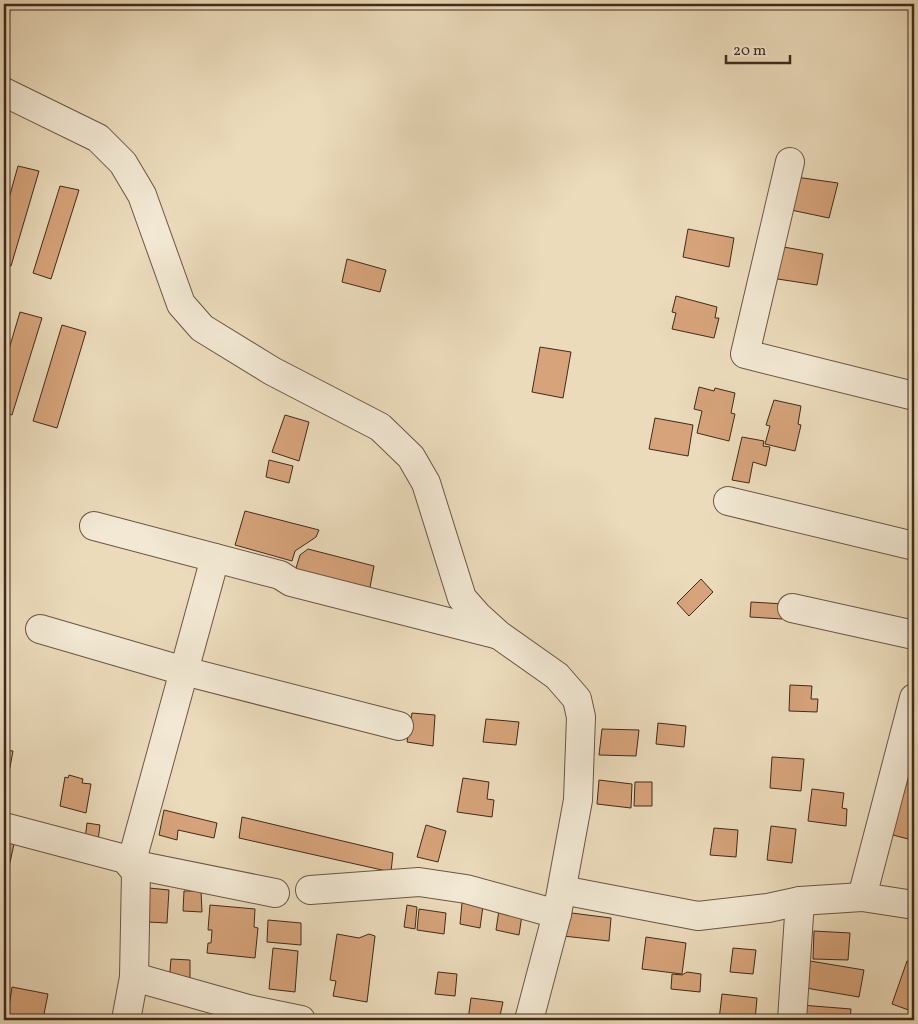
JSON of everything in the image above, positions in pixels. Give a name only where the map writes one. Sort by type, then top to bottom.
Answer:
[{"type":"street","points":[[4,92],[98,138],[123,163],[142,195],[181,304],[202,328],[272,371],[380,427],[411,457],[426,483],[462,598],[499,635],[557,676],[577,699],[581,717],[578,800],[560,902],[529,1020]]},
{"type":"street","points":[[790,162],[745,354],[914,396]]},
{"type":"street","points":[[728,501],[914,546]]},
{"type":"street","points":[[94,526],[280,575],[291,582],[499,635]]},
{"type":"street","points":[[131,864],[215,558]]},
{"type":"street","points":[[792,608],[914,635]]},
{"type":"street","points":[[40,629],[184,671],[398,726]]},
{"type":"street","points":[[862,897],[914,698]]},
{"type":"street","points":[[4,827],[125,859],[131,864],[136,872],[137,880],[134,978],[126,1020]]},
{"type":"street","points":[[131,864],[275,894]]},
{"type":"street","points":[[310,890],[419,882],[560,902],[698,916],[768,908],[800,901],[862,897],[914,905]]},
{"type":"street","points":[[792,1020],[800,901]]},
{"type":"street","points":[[134,978],[248,1009],[301,1020]]},
{"type":"building","points":[[18,166],[39,171],[11,266],[4,264],[4,216]]},
{"type":"building","points":[[796,177],[838,183],[829,218],[791,210]]},
{"type":"building","points":[[60,186],[79,190],[51,279],[33,273]]},
{"type":"building","points":[[688,229],[734,238],[729,267],[683,257]]},
{"type":"building","points":[[778,246],[823,254],[817,285],[771,278]]},
{"type":"building","points":[[347,259],[386,270],[380,292],[342,282]]},
{"type":"building","points":[[676,296],[717,307],[715,318],[719,318],[714,338],[672,329],[676,313],[672,312]]},
{"type":"building","points":[[20,312],[42,318],[12,415],[4,413],[4,366]]},
{"type":"building","points":[[62,325],[86,332],[57,428],[33,421]]},
{"type":"building","points":[[540,347],[571,352],[563,398],[532,392]]},
{"type":"building","points":[[699,387],[714,391],[715,388],[735,393],[731,413],[735,414],[729,441],[697,433],[702,411],[694,409]]},
{"type":"building","points":[[774,400],[801,406],[798,424],[801,425],[795,451],[765,444],[770,426],[766,425]]},
{"type":"building","points":[[285,415],[309,422],[299,461],[272,452]]},
{"type":"building","points":[[655,418],[693,425],[688,456],[649,449]]},
{"type":"building","points":[[742,437],[764,441],[763,446],[770,447],[766,466],[753,462],[749,483],[732,480]]},
{"type":"building","points":[[269,460],[293,466],[289,483],[266,477]]},
{"type":"building","points":[[245,511],[319,530],[316,537],[295,551],[292,561],[235,545]]},
{"type":"building","points":[[308,549],[374,566],[368,598],[293,578],[300,555]]},
{"type":"building","points":[[701,579],[713,592],[689,616],[677,603]]},
{"type":"building","points":[[751,602],[784,604],[782,619],[750,617]]},
{"type":"building","points":[[790,685],[812,686],[811,699],[818,699],[817,712],[789,711]]},
{"type":"building","points":[[412,713],[435,715],[433,746],[407,742]]},
{"type":"building","points":[[486,719],[519,722],[516,745],[483,742]]},
{"type":"building","points":[[658,723],[686,726],[684,747],[656,744]]},
{"type":"building","points":[[602,729],[639,730],[636,756],[599,755]]},
{"type":"building","points":[[4,750],[13,751],[8,778],[4,778]]},
{"type":"building","points":[[772,757],[804,759],[801,791],[770,788]]},
{"type":"building","points":[[901,770],[914,774],[914,830],[912,840],[893,835]]},
{"type":"building","points":[[69,775],[83,779],[82,783],[91,784],[86,813],[60,806],[65,777],[68,778]]},
{"type":"building","points":[[463,778],[489,782],[487,799],[494,800],[492,817],[457,812]]},
{"type":"building","points":[[599,780],[632,784],[631,808],[597,804]]},
{"type":"building","points":[[635,782],[652,782],[652,806],[634,806]]},
{"type":"building","points":[[812,789],[844,793],[842,808],[847,809],[846,826],[808,821]]},
{"type":"building","points":[[164,810],[217,823],[214,838],[178,830],[177,840],[159,835]]},
{"type":"building","points":[[242,817],[393,853],[391,872],[239,838]]},
{"type":"building","points":[[87,823],[100,825],[97,849],[84,847]]},
{"type":"building","points":[[426,825],[446,831],[438,862],[417,857]]},
{"type":"building","points":[[771,826],[796,829],[792,863],[767,860]]},
{"type":"building","points":[[714,828],[738,830],[736,857],[710,855]]},
{"type":"building","points":[[7,842],[14,844],[9,867],[4,865],[4,845]]},
{"type":"building","points":[[149,888],[169,890],[167,923],[148,922]]},
{"type":"building","points":[[184,891],[201,891],[202,912],[183,911]]},
{"type":"building","points":[[462,903],[483,906],[480,928],[460,924]]},
{"type":"building","points":[[210,905],[255,909],[254,927],[258,928],[255,958],[207,953],[208,943],[211,943],[212,930],[208,930]]},
{"type":"building","points":[[407,905],[417,907],[415,929],[404,927]]},
{"type":"building","points":[[419,909],[446,913],[444,934],[417,930]]},
{"type":"building","points":[[499,910],[522,915],[519,935],[496,930]]},
{"type":"building","points":[[564,912],[611,918],[609,941],[563,936]]},
{"type":"building","points":[[268,920],[301,923],[301,945],[267,942]]},
{"type":"building","points":[[814,931],[850,933],[848,960],[813,959]]},
{"type":"building","points":[[337,934],[359,938],[369,934],[375,936],[367,1002],[333,996],[336,981],[330,980]]},
{"type":"building","points":[[646,937],[686,943],[682,974],[642,969]]},
{"type":"building","points":[[273,948],[298,951],[295,992],[269,989]]},
{"type":"building","points":[[733,948],[756,950],[753,974],[730,972]]},
{"type":"building","points":[[171,959],[190,960],[190,984],[169,983]]},
{"type":"building","points":[[810,961],[864,970],[859,997],[806,988]]},
{"type":"building","points":[[907,961],[914,963],[914,1012],[892,1004]]},
{"type":"building","points":[[438,972],[457,974],[455,996],[435,994]]},
{"type":"building","points":[[687,972],[701,974],[700,992],[671,989],[672,974],[682,975]]},
{"type":"building","points":[[12,987],[48,994],[43,1019],[8,1014]]},
{"type":"building","points":[[722,994],[757,998],[755,1020],[719,1020]]},
{"type":"building","points":[[471,998],[503,1002],[499,1020],[468,1020]]},
{"type":"building","points":[[801,1005],[851,1009],[850,1020],[799,1020]]}]
